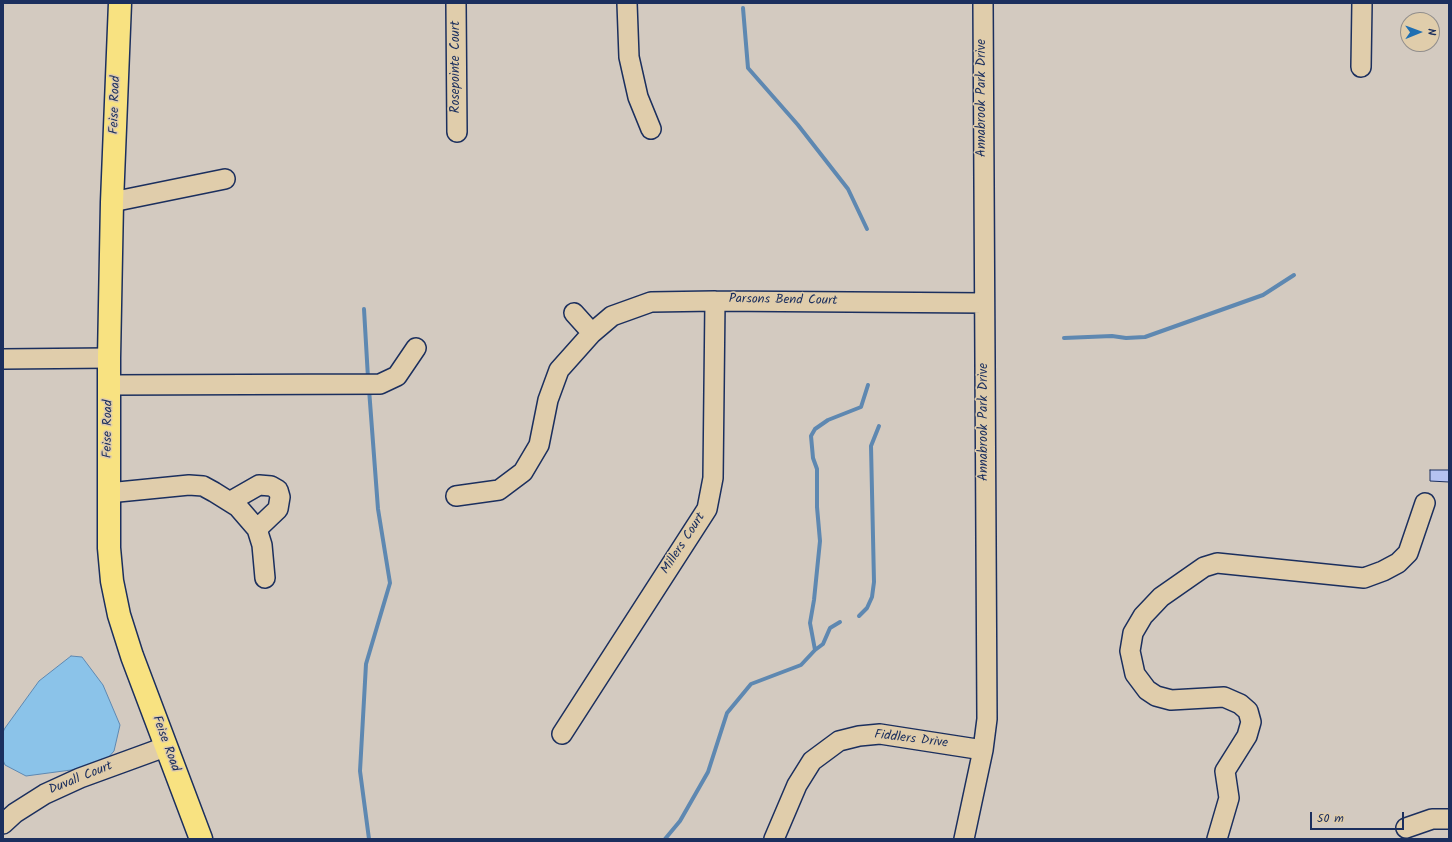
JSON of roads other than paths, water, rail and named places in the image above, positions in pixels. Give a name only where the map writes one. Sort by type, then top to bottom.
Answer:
[{"type":"main road","name":"Feise Road","points":[[120,3],[112,202],[108,548],[112,581],[119,615],[132,656],[165,747],[201,839]]},
{"type":"street","name":"Rosepointe Court","points":[[456,3],[457,132]]},
{"type":"street","points":[[628,3],[629,57],[638,97],[651,129]]},
{"type":"street","name":"Annabrook Park Drive","points":[[964,839],[983,750],[987,719],[983,3]]},
{"type":"street","points":[[1361,67],[1362,3]]},
{"type":"street","points":[[112,202],[225,179]]},
{"type":"street","name":"Millers Court","points":[[562,734],[707,509],[713,478],[715,301]]},
{"type":"street","name":"Parsons Bend Court","points":[[456,496],[499,490],[523,472],[539,444],[548,400],[559,370],[592,333],[612,316],[651,302],[984,303]]},
{"type":"street","points":[[574,313],[592,333]]},
{"type":"street","points":[[110,385],[380,384],[397,376],[416,348]]},
{"type":"street","points":[[3,359],[109,358]]},
{"type":"street","points":[[108,493],[189,485],[203,486],[231,501],[257,529],[262,545],[265,578]]},
{"type":"street","points":[[231,501],[259,485],[271,486],[278,490],[280,497],[278,508],[257,529]]},
{"type":"street","points":[[1217,839],[1229,798],[1225,771],[1247,736],[1251,722],[1248,711],[1240,704],[1224,697],[1171,700],[1156,696],[1147,690],[1135,674],[1130,652],[1133,633],[1143,616],[1161,597],[1204,567],[1217,563],[1364,578],[1383,571],[1398,563],[1408,553],[1425,503]]},
{"type":"street","name":"Fiddlers Drive","points":[[774,839],[797,785],[812,761],[839,741],[859,736],[880,734],[983,750]]},
{"type":"street","name":"Duvall Court","points":[[3,824],[15,813],[45,794],[80,778],[165,747]]},
{"type":"street","points":[[1406,828],[1432,819],[1449,819]]},
{"type":"water","points":[[71,656],[82,657],[103,685],[120,725],[114,751],[101,766],[26,776],[5,765],[3,760],[3,732],[39,681]]},
{"type":"waterway","points":[[743,8],[748,68],[798,125],[848,189],[867,229]]},
{"type":"waterway","points":[[1064,338],[1112,336],[1126,338],[1145,337],[1263,295],[1294,275]]},
{"type":"waterway","points":[[364,309],[368,378]]},
{"type":"waterway","points":[[665,839],[680,821],[708,772],[727,713],[751,684],[801,665],[815,650],[810,623],[820,541],[817,507],[817,469],[813,458],[811,436],[815,429],[828,420],[861,407],[868,385]]},
{"type":"waterway","points":[[369,389],[378,509],[390,583],[366,664],[360,771],[369,839]]},
{"type":"waterway","points":[[859,616],[867,608],[872,597],[874,582],[871,446],[879,426]]},
{"type":"waterway","points":[[815,650],[823,644],[830,628],[840,622]]}]
